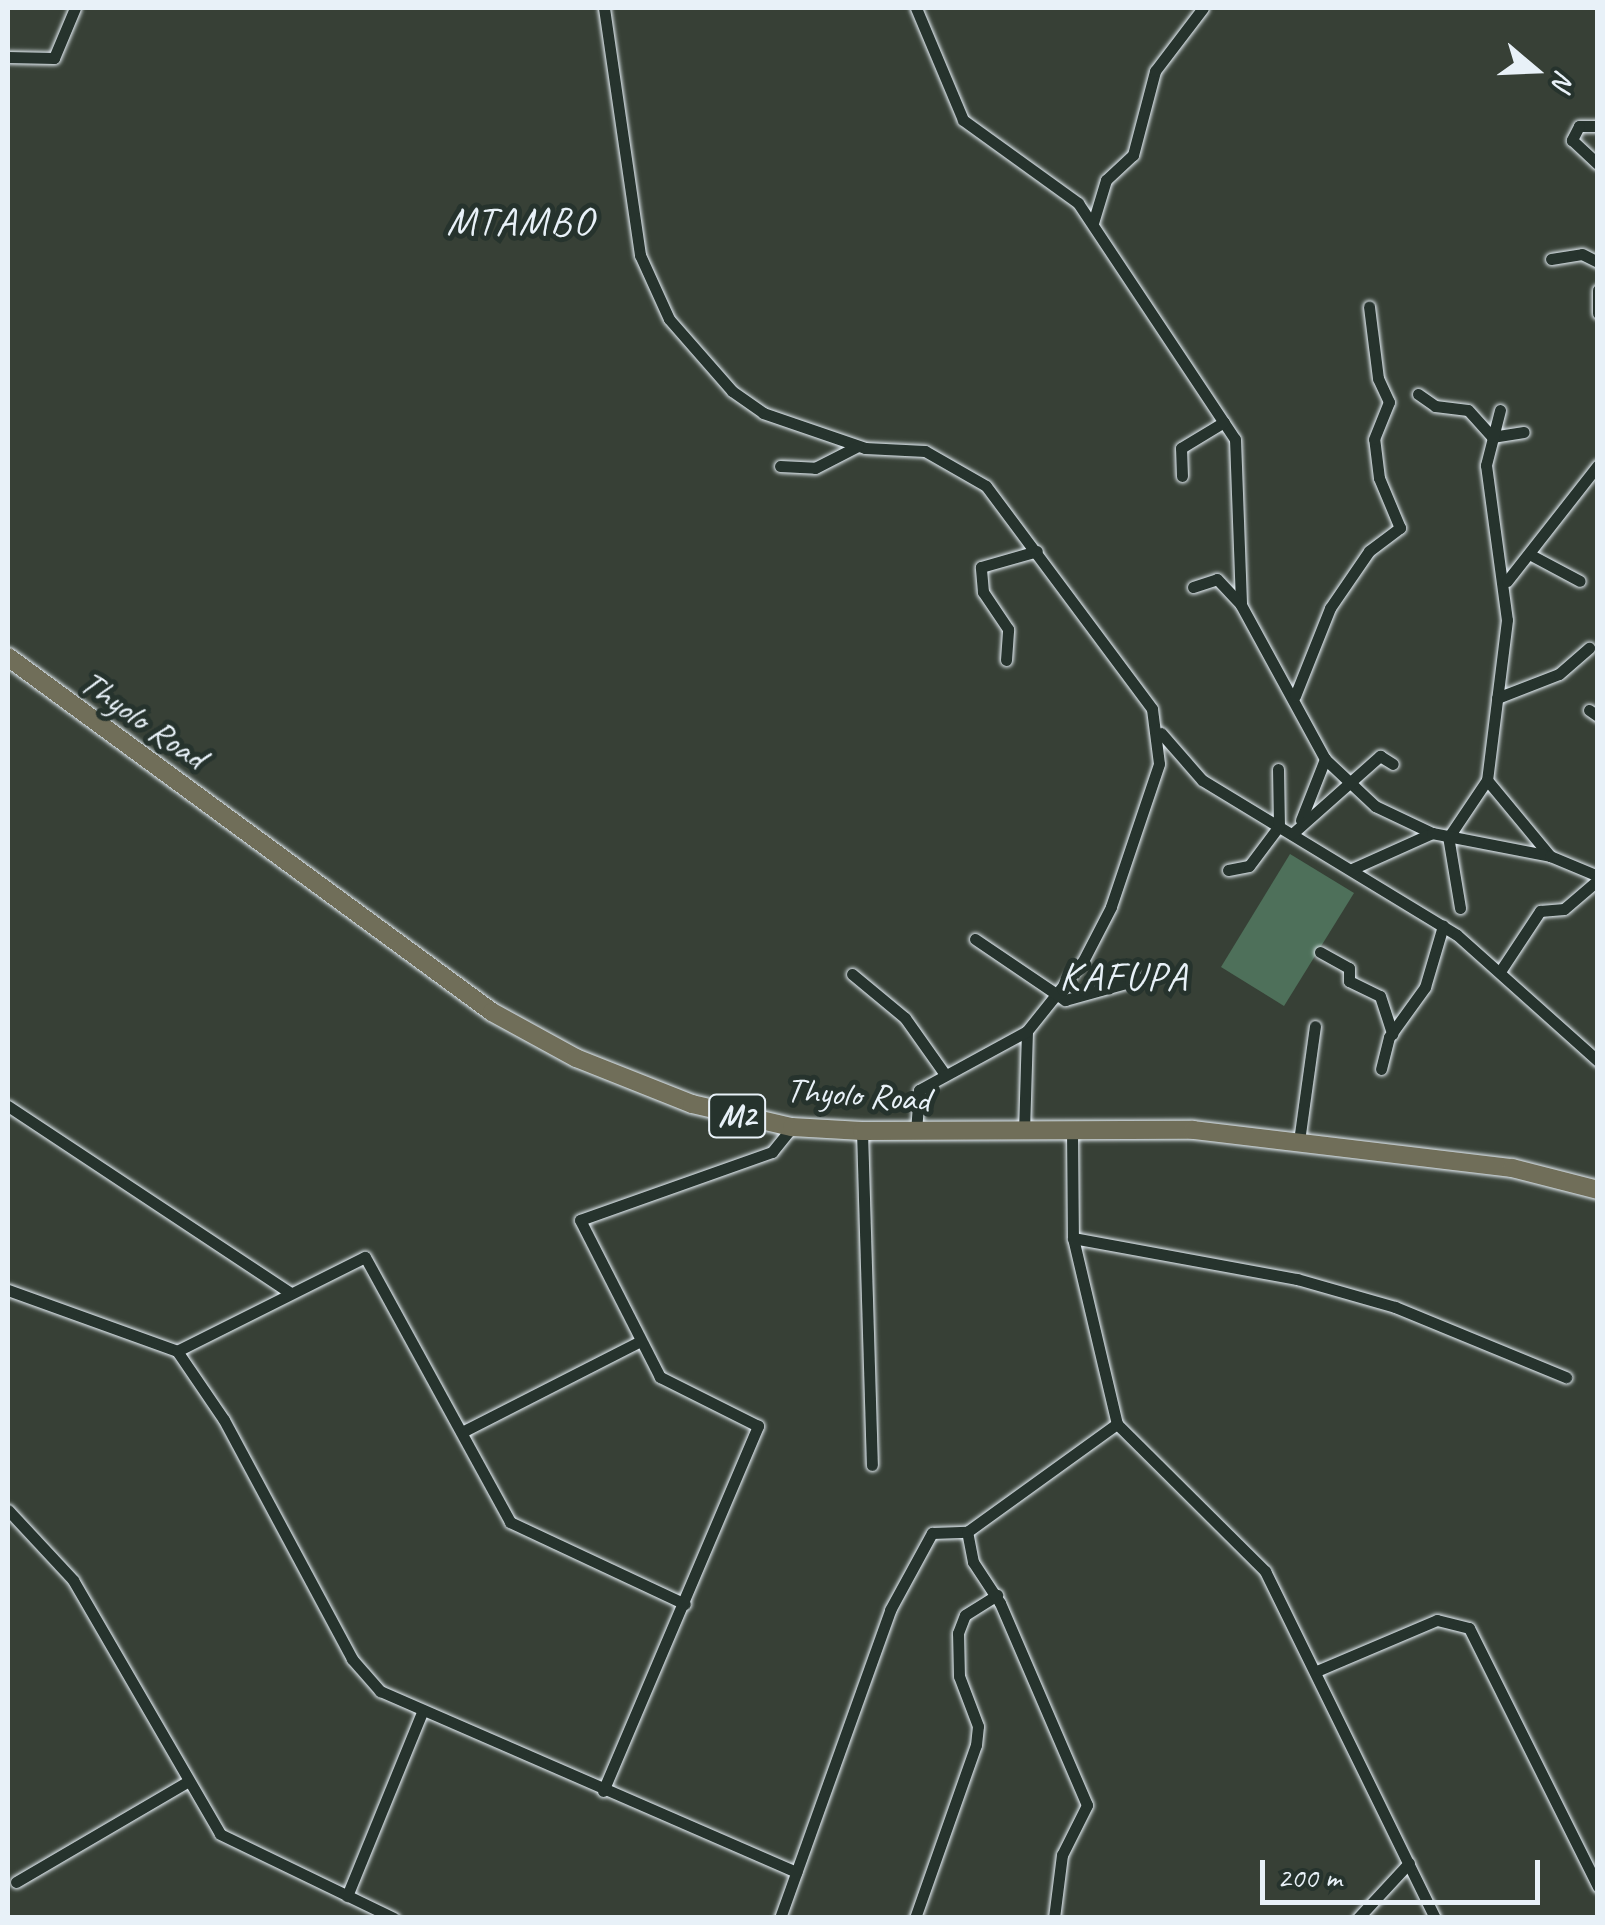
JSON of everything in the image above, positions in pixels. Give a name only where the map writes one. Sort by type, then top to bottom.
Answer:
[{"type":"highway","name":"Thyolo Road","points":[[8,657],[492,1012],[659,1092],[792,1126],[916,1132],[1072,1130],[1299,1141],[1512,1168],[1598,1190]]},
{"type":"street","points":[[8,57],[54,58],[75,8]]},
{"type":"street","points":[[604,8],[634,225],[658,303],[748,404],[858,446],[925,451],[978,480],[1037,551],[1152,709],[1160,733],[1202,780],[1443,926],[1501,970],[1597,1058]]},
{"type":"street","points":[[916,8],[963,120],[1057,182],[1093,223],[1224,422],[1241,479],[1241,604]]},
{"type":"street","points":[[1093,223],[1106,180],[1133,155],[1156,68],[1203,8]]},
{"type":"street","points":[[1598,126],[1580,126],[1572,140],[1598,164]]},
{"type":"street","points":[[1551,260],[1582,254],[1598,262]]},
{"type":"street","points":[[1598,290],[1598,313]]},
{"type":"street","points":[[1295,696],[1330,608],[1369,552],[1400,528],[1379,478],[1374,439],[1389,402],[1378,378],[1368,306]]},
{"type":"street","points":[[1418,394],[1435,406],[1468,410],[1492,437]]},
{"type":"street","points":[[1460,908],[1449,836],[1487,780],[1507,580],[1490,517],[1492,437],[1500,410]]},
{"type":"street","points":[[1182,476],[1181,448],[1224,422]]},
{"type":"street","points":[[1492,437],[1524,432]]},
{"type":"street","points":[[780,466],[815,468],[858,446]]},
{"type":"street","points":[[1507,580],[1598,465]]},
{"type":"street","points":[[1006,660],[1008,630],[983,592],[981,568],[1037,551]]},
{"type":"street","points":[[1530,555],[1580,582]]},
{"type":"street","points":[[1193,586],[1217,579],[1241,604],[1295,696],[1325,759],[1347,782],[1432,833],[1550,856],[1598,878],[1564,909],[1540,910],[1501,970]]},
{"type":"street","points":[[1497,698],[1559,674],[1588,648]]},
{"type":"street","points":[[916,1132],[916,1094],[944,1073],[1027,1031],[1058,997],[1097,937],[1137,840],[1160,733]]},
{"type":"street","points":[[1301,821],[1380,756],[1393,764]]},
{"type":"street","points":[[1292,834],[1301,821],[1325,759]]},
{"type":"street","points":[[1228,870],[1249,866],[1279,826],[1278,769]]},
{"type":"street","points":[[1487,780],[1550,856]]},
{"type":"street","points":[[1352,870],[1432,833]]},
{"type":"street","points":[[1381,1069],[1392,1034],[1425,988],[1443,926]]},
{"type":"street","points":[[975,939],[1058,997],[1075,1000],[1162,973]]},
{"type":"street","points":[[1320,952],[1349,968],[1349,981],[1380,996],[1392,1034]]},
{"type":"street","points":[[852,974],[905,1018],[944,1073]]},
{"type":"street","points":[[1299,1141],[1315,1026]]},
{"type":"street","points":[[1024,1131],[1027,1031]]},
{"type":"street","points":[[8,1106],[291,1292]]},
{"type":"street","points":[[603,1791],[758,1426],[666,1382],[639,1342],[580,1220],[772,1152],[792,1126]]},
{"type":"street","points":[[1072,1130],[1073,1238],[1117,1424],[1254,1556],[1318,1670],[1435,1918]]},
{"type":"street","points":[[862,1131],[872,1465]]},
{"type":"street","points":[[1073,1238],[1297,1279],[1395,1307],[1566,1377]]},
{"type":"street","points":[[177,1351],[365,1257],[510,1522],[685,1604]]},
{"type":"street","points":[[8,1290],[177,1351],[224,1420],[360,1671],[422,1712],[796,1872]]},
{"type":"street","points":[[462,1432],[639,1342]]},
{"type":"street","points":[[780,1918],[890,1610],[932,1532],[968,1532],[1117,1424]]},
{"type":"street","points":[[8,1510],[72,1580],[187,1782],[231,1845],[394,1918]]},
{"type":"street","points":[[968,1532],[972,1562],[997,1595],[1088,1805],[1062,1855],[1054,1918]]},
{"type":"street","points":[[915,1918],[976,1745],[978,1726],[958,1676],[958,1633],[965,1615],[997,1595]]},
{"type":"street","points":[[1318,1670],[1436,1620],[1469,1628],[1598,1887]]},
{"type":"street","points":[[347,1896],[422,1712]]},
{"type":"street","points":[[16,1882],[187,1782]]},
{"type":"street","points":[[1358,1918],[1409,1863]]},
{"type":"green space","points":[[1290,854],[1354,893],[1284,1006],[1221,967]]},
{"type":"district","name":"MTAMBO","points":[[521,221]]},
{"type":"district","name":"KAFUPA","points":[[1124,976]]}]
